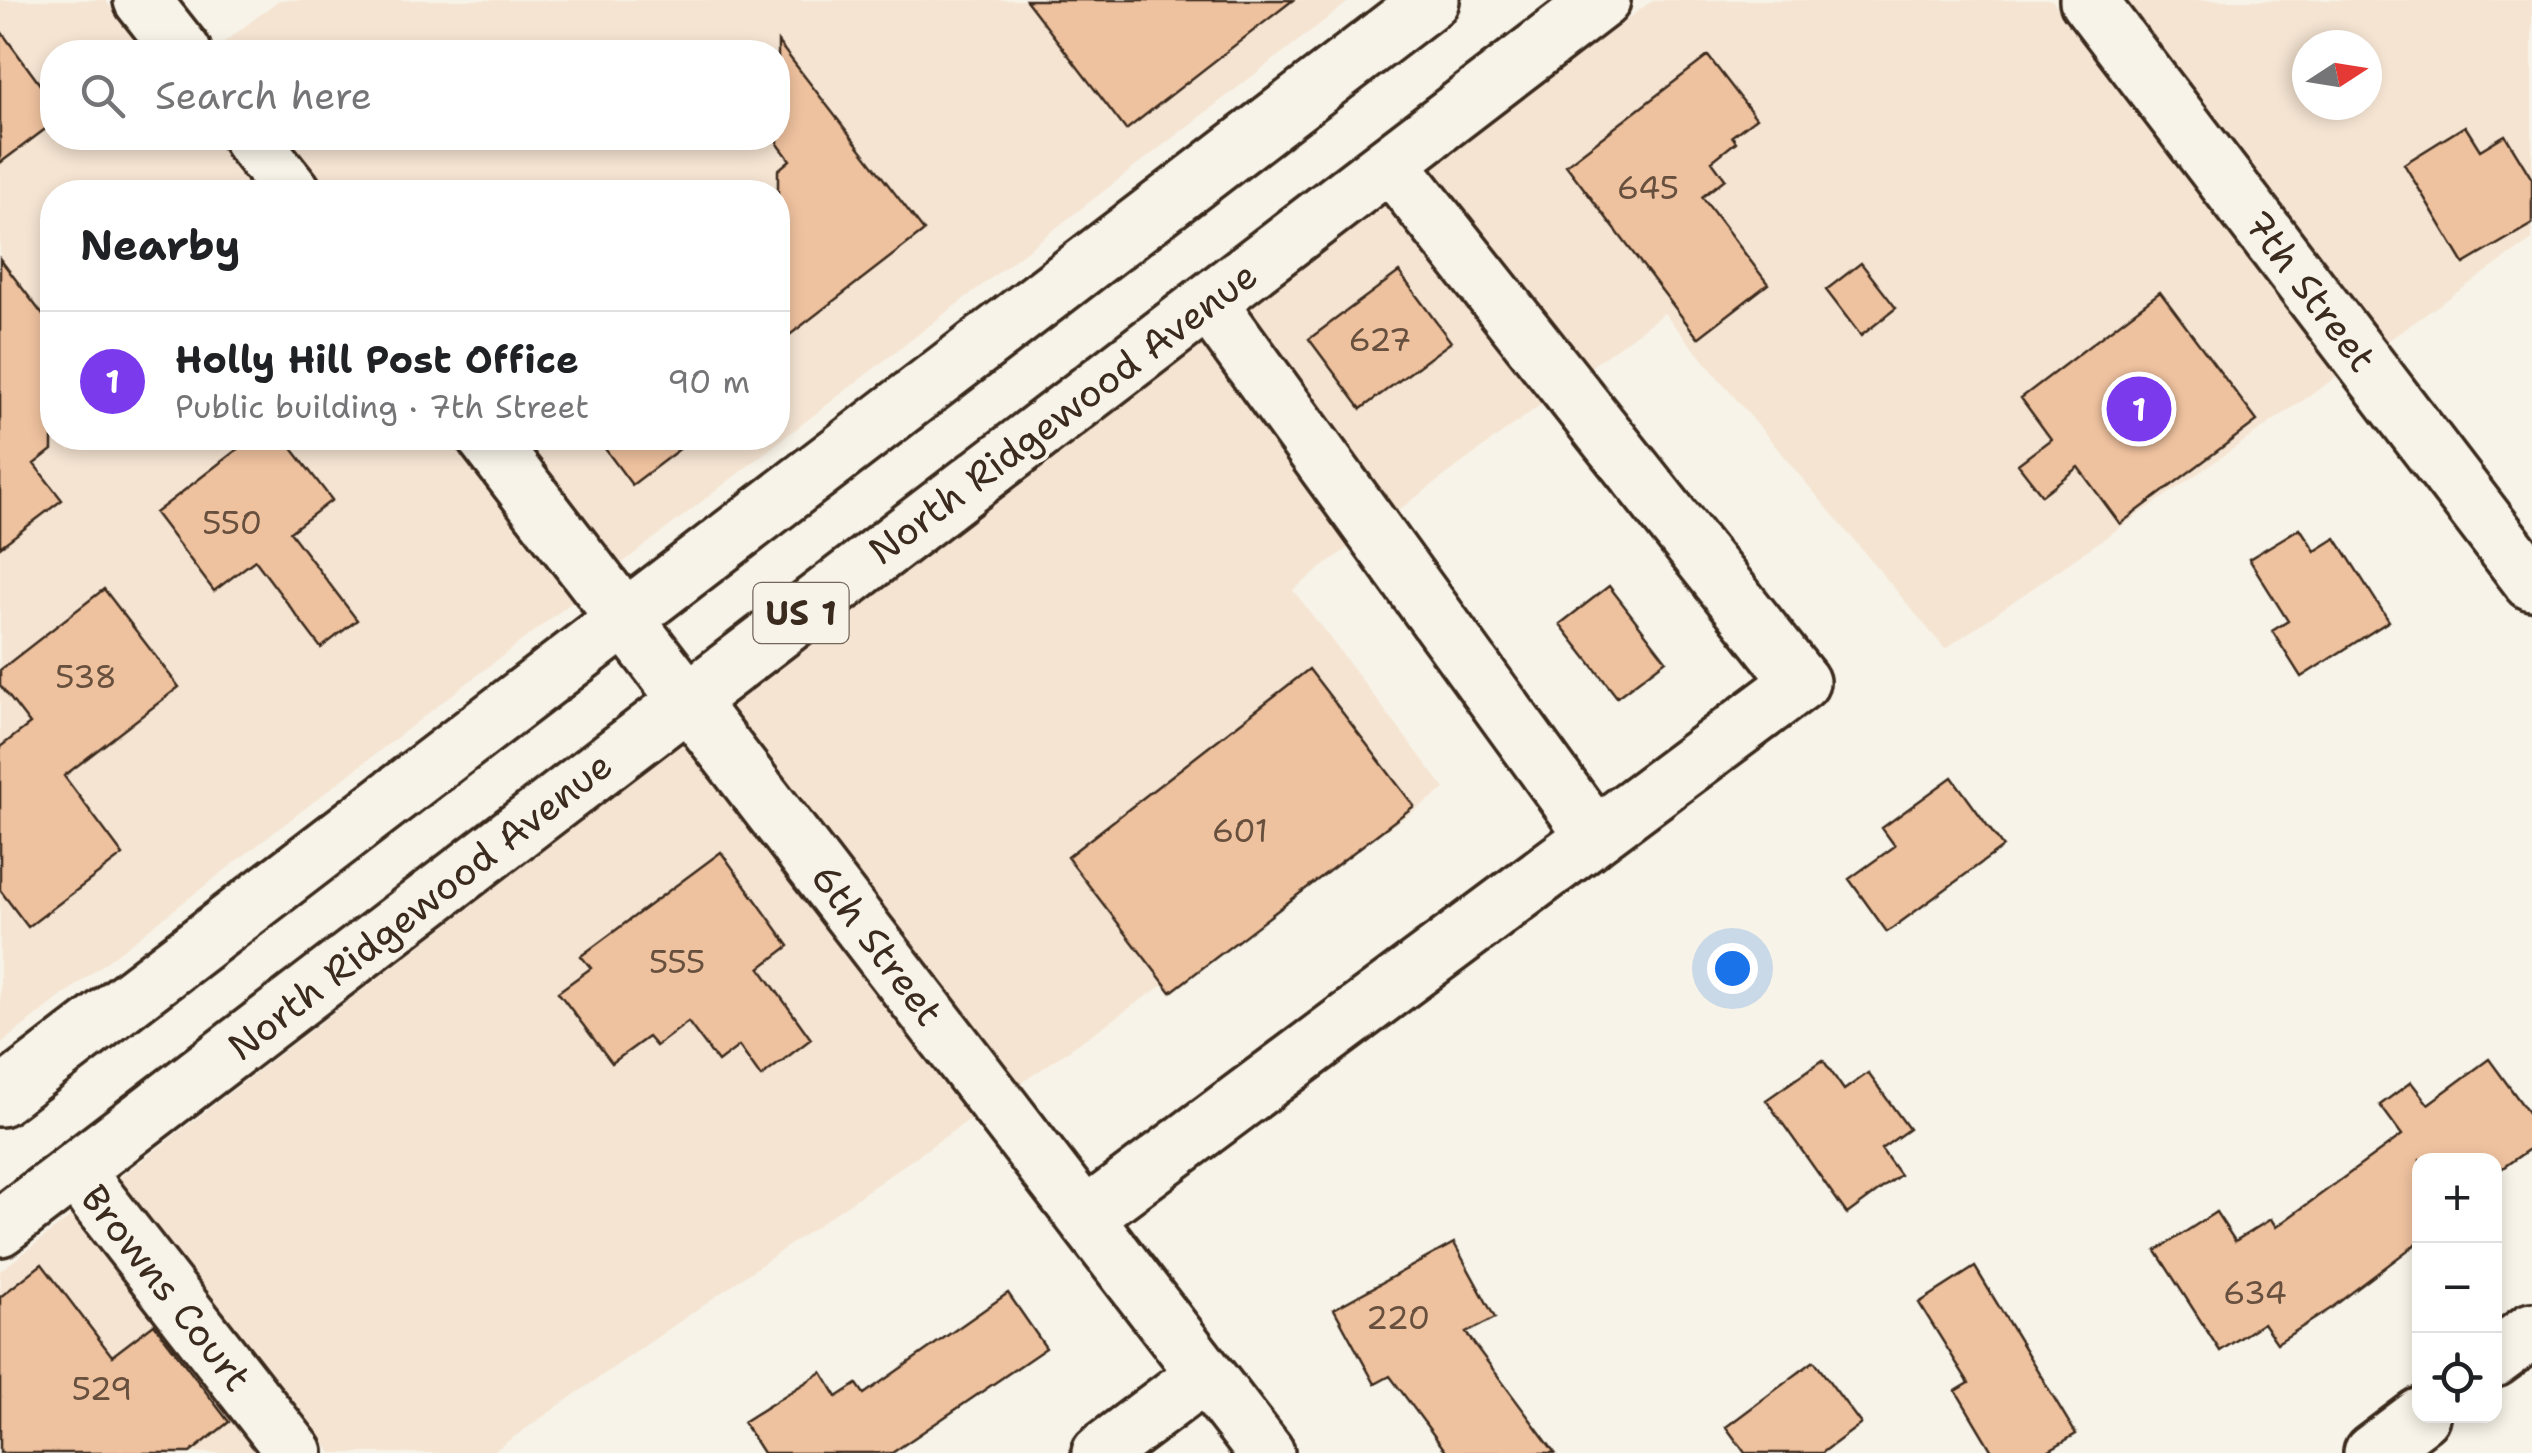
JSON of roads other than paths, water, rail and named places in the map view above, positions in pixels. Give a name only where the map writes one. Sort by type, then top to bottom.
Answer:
[{"type":"street","points":[[142,0],[174,40]]},
{"type":"street","name":"US 1","points":[[0,1098],[1431,0]]},
{"type":"street","name":"North Ridgewood Avenue","points":[[0,1228],[1602,0]]},
{"type":"street","name":"7th Street","points":[[2088,0],[2532,582]]},
{"type":"street","points":[[260,150],[283,180]]},
{"type":"street","points":[[1085,1216],[1801,682],[1390,163]]},
{"type":"street","points":[[1208,302],[1595,836]]},
{"type":"street","name":"6th Street","points":[[495,450],[1266,1453]]},
{"type":"street","name":"Browns Court","points":[[75,1171],[295,1453]]},
{"type":"street","points":[[2502,1354],[2532,1331]]},
{"type":"street","points":[[1100,1453],[1205,1374]]},
{"type":"street","points":[[2372,1453],[2412,1423]]},
{"type":"place","name":"Holly Hill Post Office","points":[[2139,409]]}]
